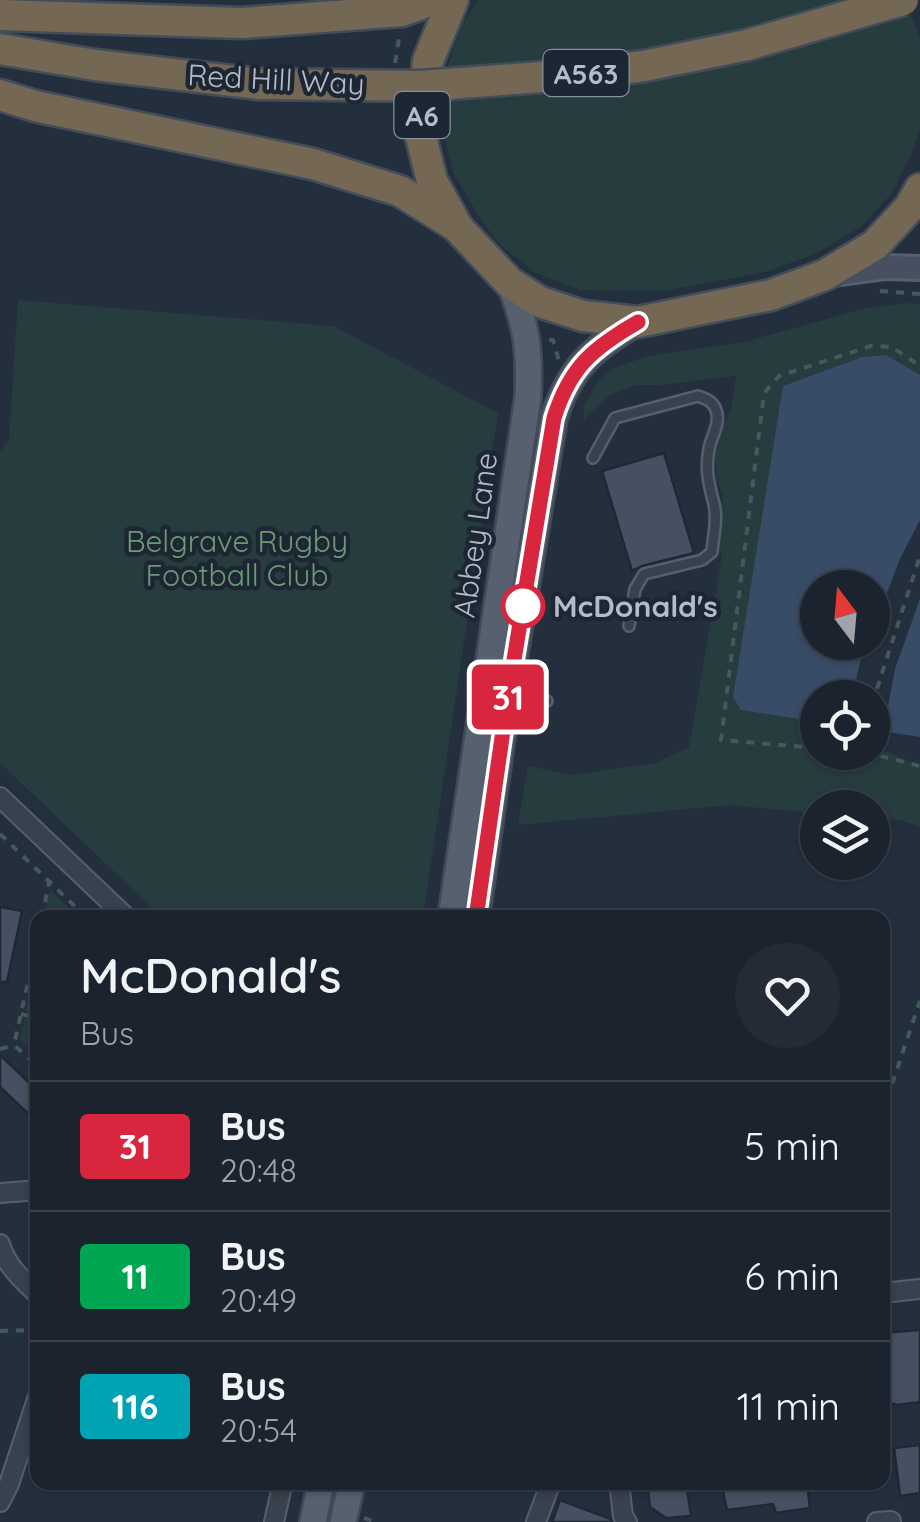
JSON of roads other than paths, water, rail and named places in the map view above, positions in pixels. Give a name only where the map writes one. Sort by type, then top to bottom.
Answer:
[{"type":"highway","points":[[0,15],[158,10],[242,23],[402,11],[432,0]]},
{"type":"highway","name":"A6","points":[[454,0],[428,61],[420,133],[432,181],[458,228],[509,282],[562,311],[638,322],[771,295],[825,275],[876,245],[910,207],[920,189]]},
{"type":"highway","name":"Red Hill Way","points":[[0,50],[260,84],[420,86],[644,66],[748,45],[904,0]]},
{"type":"highway","points":[[0,95],[35,106],[313,164],[400,191],[458,228]]},
{"type":"main road","name":"Abbey Lane","points":[[451,910],[528,397],[528,340],[509,282]]},
{"type":"main road","name":"Abbey Lane","points":[[477,910],[554,418],[572,374],[594,352],[638,322]]},
{"type":"main road","points":[[313,1522],[319,1490]]},
{"type":"main road","points":[[343,1522],[350,1490]]},
{"type":"street","points":[[825,275],[920,268]]},
{"type":"street","points":[[0,796],[119,910]]},
{"type":"street","points":[[0,1193],[28,1191]]},
{"type":"street","points":[[0,1244],[12,1270],[30,1287]]},
{"type":"street","points":[[890,1293],[920,1289]]},
{"type":"street","points":[[0,1502],[30,1420]]},
{"type":"street","points":[[274,1522],[281,1490]]},
{"type":"street","points":[[536,1522],[548,1490]]},
{"type":"street","points":[[620,1490],[627,1522]]},
{"type":"lane","points":[[594,458],[615,418],[698,396],[710,400],[716,410],[718,424],[709,446],[707,471],[715,515],[712,552],[702,560],[644,574],[635,589],[629,626]]},
{"type":"lane","points":[[508,696],[547,701]]},
{"type":"water","points":[[886,355],[920,375],[920,520],[890,585],[890,570],[800,570],[800,660],[861,660],[856,680],[800,680],[800,719],[741,710],[733,697],[783,386],[862,357]]},
{"type":"water","points":[[920,599],[920,737],[890,733],[895,669]]},
{"type":"place","name":"McDonald's","points":[[523,606]]},
{"type":"park label","name":"Belgrave Rugby Football Club","points":[[237,558]]}]
